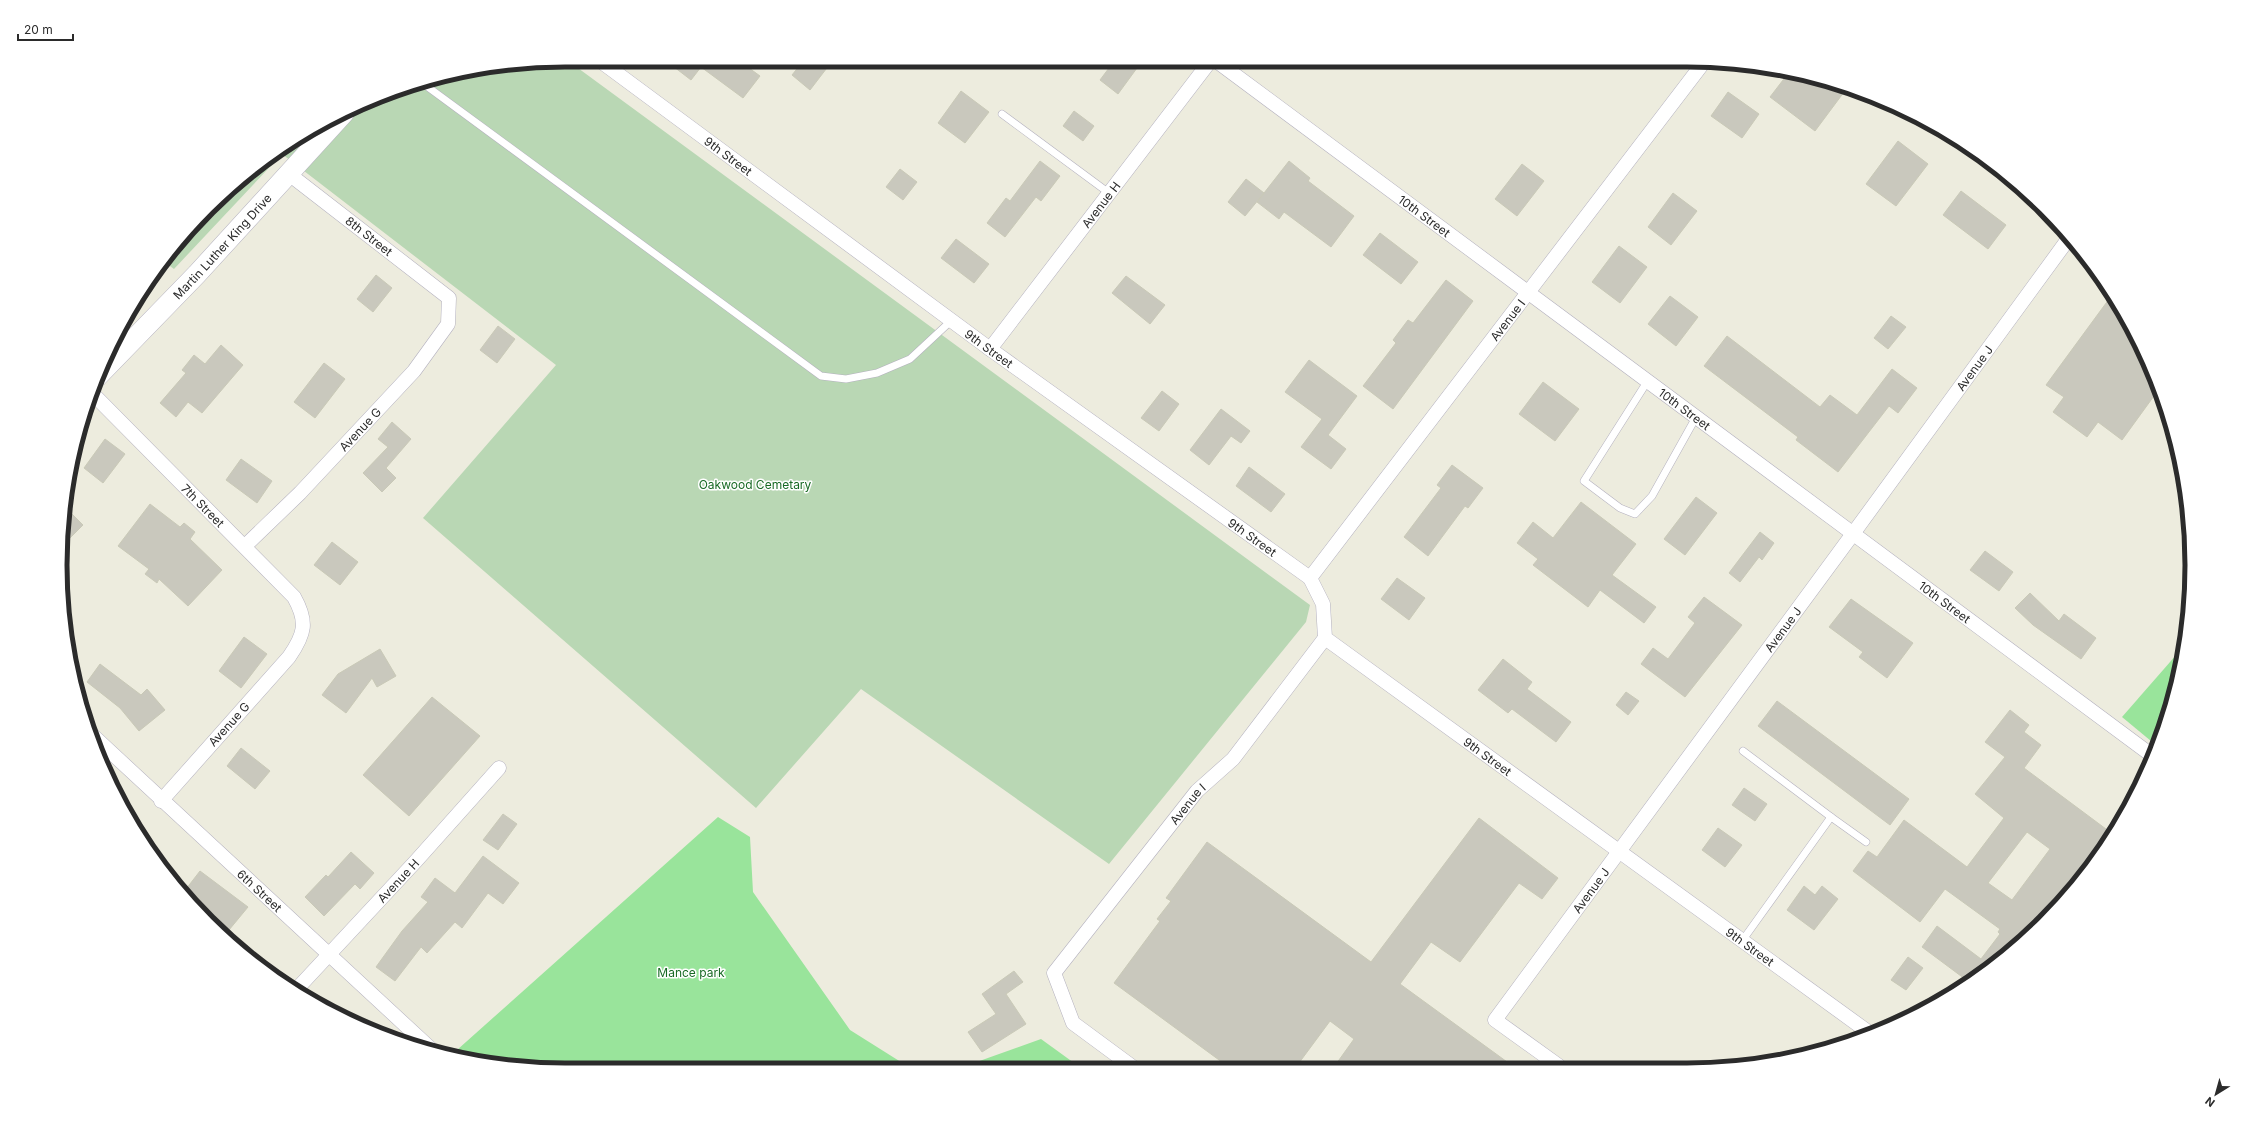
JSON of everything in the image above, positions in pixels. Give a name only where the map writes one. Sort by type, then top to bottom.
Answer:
[{"type":"street","name":"9th Street","points":[[609,67],[990,349],[1310,578],[1323,604],[1325,638],[1619,853],[1865,1030]]},
{"type":"street","name":"Avenue H","points":[[990,349],[1207,67]]},
{"type":"street","name":"10th Street","points":[[1224,67],[1852,535],[2148,753]]},
{"type":"street","name":"Avenue I","points":[[1310,578],[1700,67]]},
{"type":"street","name":"Martin Luther King Drive","points":[[109,364],[197,274],[334,124]]},
{"type":"street","name":"8th Street","points":[[289,174],[448,298]]},
{"type":"street","name":"Avenue J","points":[[1554,1063],[1495,1020],[2066,243]]},
{"type":"street","name":"Avenue G","points":[[245,546],[300,492],[414,371],[448,324],[448,298]]},
{"type":"street","name":"7th Street","points":[[96,397],[294,597],[302,611],[304,623]]},
{"type":"street","name":"Avenue G","points":[[161,801],[289,657],[299,642],[304,623]]},
{"type":"street","name":"Avenue I","points":[[1127,1063],[1073,1024],[1054,974],[1197,791],[1233,759],[1325,638]]},
{"type":"street","name":"6th Street","points":[[100,742],[161,801],[424,1043]]},
{"type":"street","name":"Avenue H","points":[[300,986],[499,768]]},
{"type":"lane","points":[[427,87],[821,376],[846,379],[862,376],[877,373],[910,359],[952,320]]},
{"type":"lane","points":[[1002,114],[1109,193]]},
{"type":"lane","points":[[1647,382],[1584,481],[1620,508],[1635,514],[1652,496],[1696,419]]},
{"type":"lane","points":[[1743,751],[1866,842]]},
{"type":"lane","points":[[1742,941],[1831,817]]},
{"type":"green space","name":"Oakwood Cemetary","points":[[577,67],[1310,605],[1306,622],[1109,864],[861,689],[756,808],[423,518],[556,365],[283,155],[345,118],[405,93],[436,84],[500,71],[532,68]]},
{"type":"green space","name":"Oakwood Cemetary","points":[[278,158],[174,269],[168,265],[213,213],[237,191]]},
{"type":"green space","points":[[2176,655],[2168,694],[2152,742],[2122,717]]},
{"type":"green space","name":"Mance park","points":[[718,817],[750,837],[753,892],[850,1030],[902,1063],[565,1063],[500,1059],[457,1050]]},
{"type":"green space","points":[[1041,1039],[1074,1063],[974,1063]]},
{"type":"building","points":[[674,67],[701,67],[691,80]]},
{"type":"building","points":[[701,67],[748,67],[760,76],[743,98]]},
{"type":"building","points":[[798,67],[828,67],[810,90],[792,75]]},
{"type":"building","points":[[1110,67],[1137,68],[1118,94],[1100,80]]},
{"type":"building","points":[[1785,77],[1844,92],[1815,131],[1770,97]]},
{"type":"building","points":[[961,91],[989,112],[965,143],[938,123]]},
{"type":"building","points":[[1728,92],[1759,114],[1742,138],[1711,116]]},
{"type":"building","points":[[1074,111],[1094,126],[1083,141],[1063,126]]},
{"type":"building","points":[[1898,141],[1928,164],[1896,206],[1866,184]]},
{"type":"building","points":[[1040,161],[1060,176],[1041,201],[1036,197],[1005,237],[987,223],[1006,198],[1010,201]]},
{"type":"building","points":[[1289,161],[1310,178],[1308,181],[1354,216],[1331,247],[1284,212],[1279,219],[1257,202]]},
{"type":"building","points":[[1522,164],[1544,181],[1517,216],[1495,199]]},
{"type":"building","points":[[900,169],[917,182],[903,200],[886,187]]},
{"type":"building","points":[[1246,179],[1264,193],[1245,216],[1228,202]]},
{"type":"building","points":[[1961,191],[2006,225],[1988,249],[1943,215]]},
{"type":"building","points":[[1673,193],[1697,211],[1671,245],[1648,227]]},
{"type":"building","points":[[1380,233],[1418,262],[1401,284],[1363,255]]},
{"type":"building","points":[[956,239],[989,264],[974,283],[941,258]]},
{"type":"building","points":[[1619,246],[1647,267],[1620,303],[1592,282]]},
{"type":"building","points":[[376,275],[392,288],[373,312],[357,299]]},
{"type":"building","points":[[1126,276],[1165,305],[1150,324],[1112,293]]},
{"type":"building","points":[[1446,280],[1473,301],[1393,409],[1363,386],[1396,343],[1393,340],[1408,320],[1413,323]]},
{"type":"building","points":[[1670,296],[1698,317],[1676,346],[1648,324]]},
{"type":"building","points":[[2108,300],[2134,345],[2155,395],[2122,440],[2098,422],[2087,437],[2053,412],[2064,397],[2046,385]]},
{"type":"building","points":[[1891,316],[1906,327],[1888,349],[1874,338]]},
{"type":"building","points":[[498,326],[515,339],[497,363],[480,350]]},
{"type":"building","points":[[1727,336],[1820,407],[1830,395],[1857,415],[1892,369],[1917,388],[1898,413],[1889,406],[1838,472],[1796,440],[1798,437],[1704,366]]},
{"type":"building","points":[[221,345],[243,365],[202,413],[188,402],[176,417],[160,403],[186,373],[182,370],[194,355],[205,364]]},
{"type":"building","points":[[1309,360],[1357,396],[1328,435],[1346,449],[1331,469],[1301,447],[1322,419],[1285,392]]},
{"type":"building","points":[[324,363],[345,379],[315,418],[294,402]]},
{"type":"building","points":[[1543,382],[1579,409],[1555,441],[1519,414]]},
{"type":"building","points":[[1162,391],[1179,404],[1159,431],[1141,418]]},
{"type":"building","points":[[1221,409],[1250,431],[1241,443],[1231,436],[1209,465],[1190,450]]},
{"type":"building","points":[[392,422],[411,439],[386,468],[396,478],[382,492],[363,473],[388,447],[378,439]]},
{"type":"building","points":[[105,439],[125,454],[103,483],[84,468]]},
{"type":"building","points":[[241,459],[272,481],[257,503],[226,480]]},
{"type":"building","points":[[1452,465],[1483,488],[1468,508],[1465,506],[1428,556],[1404,537],[1441,488],[1437,485]]},
{"type":"building","points":[[1249,467],[1285,494],[1271,512],[1236,486]]},
{"type":"building","points":[[1696,497],[1717,513],[1685,555],[1664,539]]},
{"type":"building","points":[[1581,502],[1636,544],[1612,575],[1656,607],[1644,623],[1600,590],[1588,607],[1533,565],[1538,559],[1517,543],[1533,522],[1553,538]]},
{"type":"building","points":[[150,504],[180,527],[184,523],[195,532],[190,539],[222,570],[188,606],[159,579],[157,583],[145,574],[149,569],[118,546]]},
{"type":"building","points":[[72,514],[83,525],[68,540],[68,532],[69,517]]},
{"type":"building","points":[[1760,532],[1774,543],[1762,560],[1759,557],[1740,582],[1729,573]]},
{"type":"building","points":[[332,542],[358,562],[340,585],[314,565]]},
{"type":"building","points":[[1985,551],[2013,572],[1999,591],[1970,570]]},
{"type":"building","points":[[1397,578],[1425,598],[1409,620],[1381,599]]},
{"type":"building","points":[[2030,593],[2059,621],[2064,614],[2096,638],[2081,659],[2033,625],[2015,608]]},
{"type":"building","points":[[1704,597],[1742,625],[1685,697],[1641,664],[1653,648],[1668,659],[1695,623],[1688,617]]},
{"type":"building","points":[[1851,599],[1913,643],[1887,678],[1859,657],[1863,652],[1829,627]]},
{"type":"building","points":[[244,637],[267,654],[241,688],[219,671]]},
{"type":"building","points":[[380,649],[396,676],[377,687],[372,678],[346,713],[322,695],[338,674]]},
{"type":"building","points":[[1503,659],[1532,682],[1527,689],[1571,722],[1556,742],[1512,709],[1508,713],[1478,690]]},
{"type":"building","points":[[100,664],[141,695],[147,689],[165,710],[139,731],[120,708],[87,682]]},
{"type":"building","points":[[1626,692],[1639,701],[1628,715],[1616,705]]},
{"type":"building","points":[[432,697],[480,736],[409,816],[363,775]]},
{"type":"building","points":[[1777,701],[1909,799],[1890,825],[1758,726]]},
{"type":"building","points":[[2010,710],[2029,725],[2024,732],[2041,745],[2024,768],[2108,830],[2082,868],[2039,917],[1990,960],[1965,979],[1922,947],[1937,926],[1981,959],[2000,934],[1998,932],[2000,929],[1945,889],[1920,922],[1853,871],[1868,851],[1877,857],[1904,820],[1967,867],[2004,818],[1975,794],[2005,757],[1985,742]],"holes":[[[2027,832],[2050,849],[2012,900],[1988,883]]]},
{"type":"building","points":[[241,748],[270,771],[255,789],[227,766]]},
{"type":"building","points":[[1744,788],[1767,804],[1755,821],[1732,805]]},
{"type":"building","points":[[503,814],[517,824],[498,850],[483,840]]},
{"type":"building","points":[[1479,818],[1558,878],[1542,899],[1519,883],[1460,962],[1431,942],[1400,984],[1509,1063],[1337,1063],[1354,1039],[1330,1021],[1299,1063],[1223,1063],[1114,983],[1160,921],[1157,919],[1171,901],[1166,898],[1207,842],[1371,962]]},
{"type":"building","points":[[1718,828],[1742,845],[1725,867],[1702,850]]},
{"type":"building","points":[[351,852],[374,873],[360,889],[355,884],[324,916],[305,897],[326,875],[328,877]]},
{"type":"building","points":[[483,856],[519,883],[503,904],[488,893],[462,928],[455,922],[427,953],[421,947],[395,981],[376,967],[402,931],[428,902],[421,897],[435,878],[455,893]]},
{"type":"building","points":[[200,871],[248,907],[228,931],[213,917],[187,888]]},
{"type":"building","points":[[1804,886],[1815,895],[1822,886],[1838,899],[1814,930],[1787,910]]},
{"type":"building","points":[[1908,957],[1923,968],[1906,990],[1891,980]]},
{"type":"building","points":[[1014,971],[1023,982],[1006,994],[1026,1024],[982,1052],[968,1032],[996,1014],[982,994]]}]
